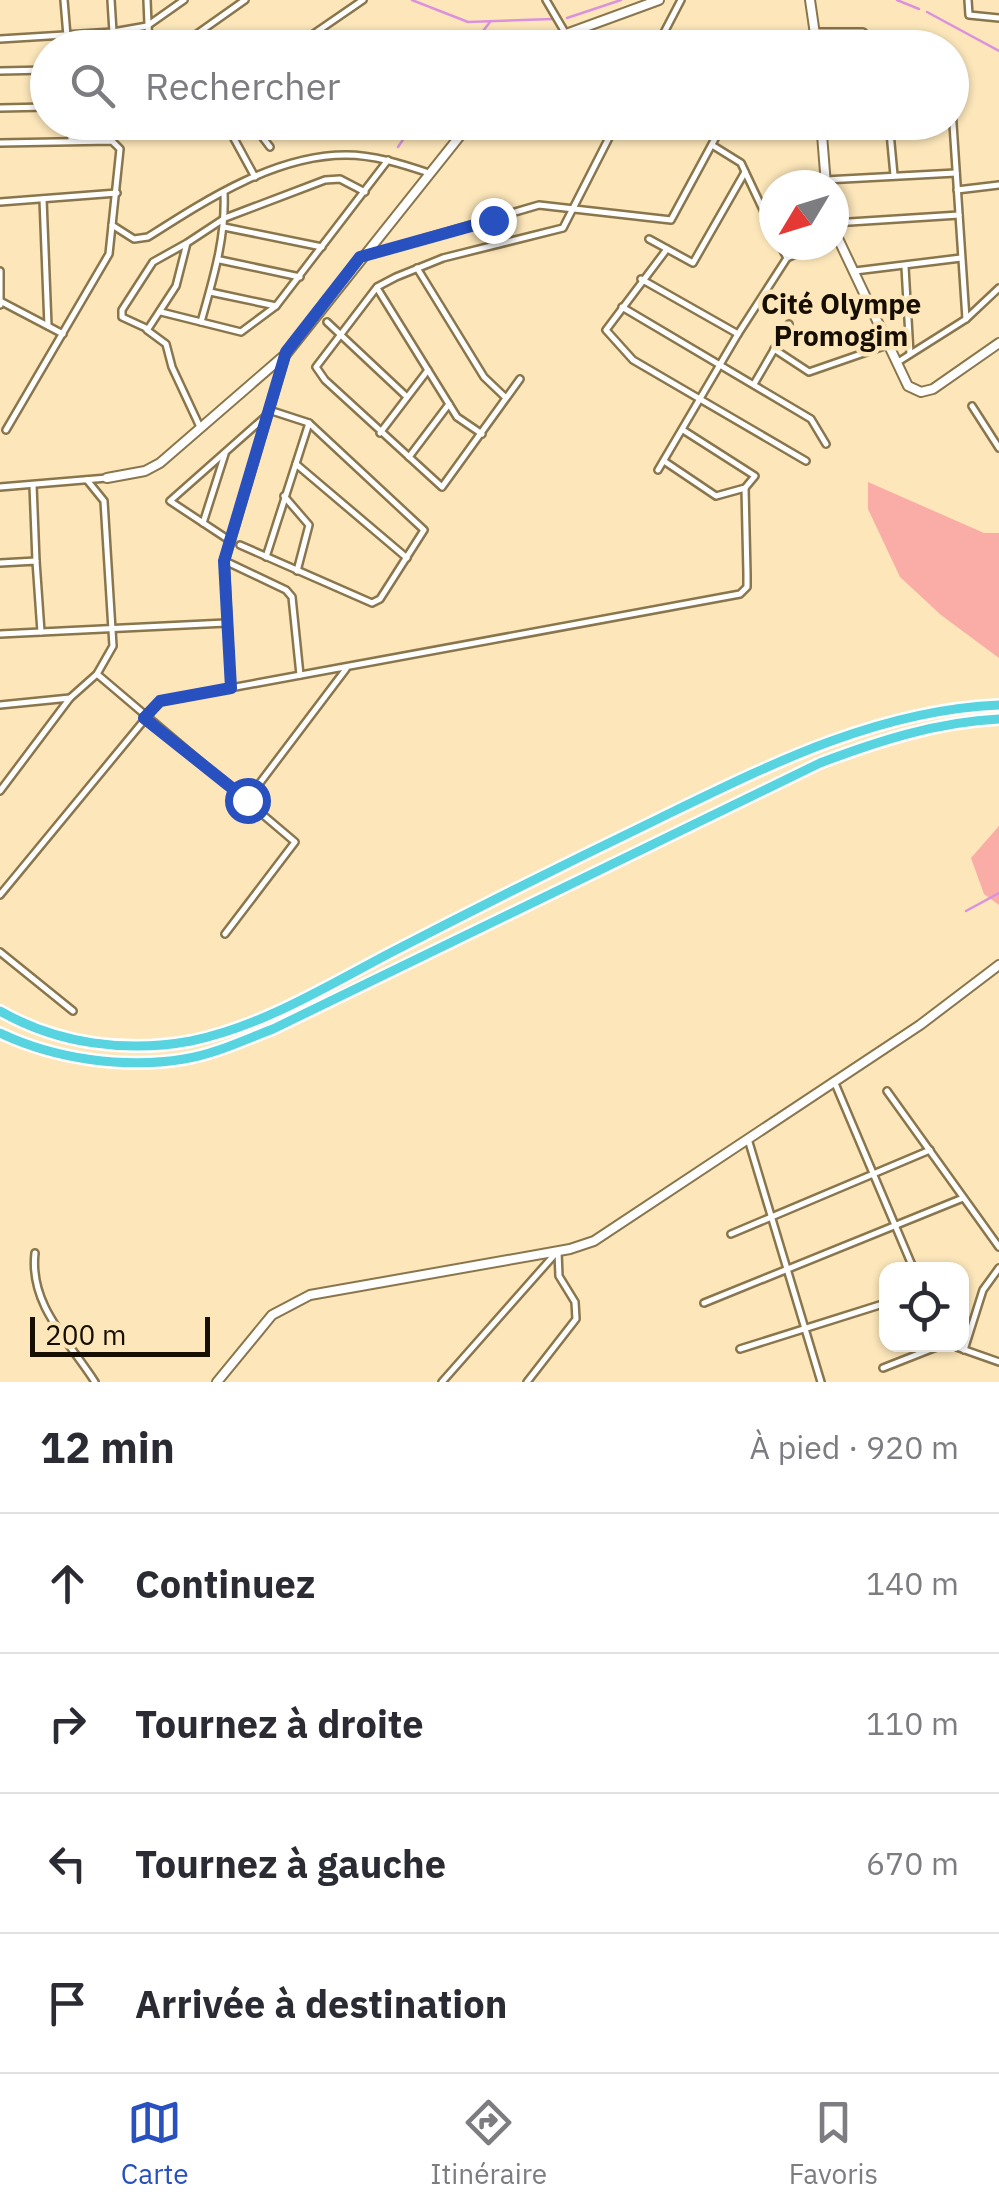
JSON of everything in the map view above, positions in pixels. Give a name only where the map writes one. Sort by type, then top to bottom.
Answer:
[{"type":"highway","points":[[0,1011],[44,1031],[106,1045],[141,1046],[219,1034],[267,1016],[517,888],[814,746],[936,712],[999,706]]},
{"type":"highway","points":[[0,1033],[39,1048],[105,1061],[172,1060],[220,1049],[273,1029],[820,762],[875,742],[938,726],[999,720]]},
{"type":"street","points":[[64,0],[67,30]]},
{"type":"street","points":[[112,0],[113,30]]},
{"type":"street","points":[[147,0],[147,30]]},
{"type":"street","points":[[124,30],[147,26],[184,0]]},
{"type":"street","points":[[202,30],[245,0]]},
{"type":"street","points":[[319,30],[363,0]]},
{"type":"street","points":[[546,0],[564,30]]},
{"type":"street","points":[[577,30],[658,0]]},
{"type":"street","points":[[665,30],[681,0]]},
{"type":"street","points":[[810,0],[816,30]]},
{"type":"street","points":[[968,0],[969,15],[999,18]]},
{"type":"street","points":[[0,39],[30,37]]},
{"type":"street","points":[[0,72],[30,71]]},
{"type":"street","points":[[0,108],[30,107]]},
{"type":"street","points":[[235,140],[254,176]]},
{"type":"street","points":[[265,140],[270,147]]},
{"type":"street","points":[[0,486],[107,478],[145,471],[201,430],[286,352],[455,140]]},
{"type":"street","points":[[520,380],[442,487],[380,433],[316,367],[377,287],[443,258],[563,228],[609,140]]},
{"type":"street","points":[[360,257],[539,205],[671,220],[715,140]]},
{"type":"street","points":[[823,140],[824,170]]},
{"type":"street","points":[[891,140],[894,175]]},
{"type":"street","points":[[954,140],[966,319]]},
{"type":"street","points":[[0,143],[112,142],[120,149],[109,254],[6,430]]},
{"type":"street","points":[[712,145],[741,163],[759,201]]},
{"type":"street","points":[[112,225],[134,239],[148,237],[254,176],[310,159],[347,155],[388,160],[429,172]]},
{"type":"street","points":[[160,312],[240,332],[276,306],[388,160]]},
{"type":"street","points":[[649,240],[693,263],[745,172]]},
{"type":"street","points":[[849,180],[956,173]]},
{"type":"street","points":[[201,430],[172,367],[166,344],[122,317],[122,310],[154,262],[225,218],[325,180],[340,179],[366,192]]},
{"type":"street","points":[[957,190],[999,185]]},
{"type":"street","points":[[0,202],[117,193]]},
{"type":"street","points":[[201,322],[224,227],[224,193]]},
{"type":"street","points":[[44,199],[48,326]]},
{"type":"street","points":[[849,230],[958,215]]},
{"type":"street","points":[[493,220],[498,244]]},
{"type":"street","points":[[224,227],[322,248]]},
{"type":"street","points":[[147,330],[176,286],[186,243]]},
{"type":"street","points":[[667,248],[606,330],[633,360],[806,461]]},
{"type":"street","points":[[852,272],[962,258]]},
{"type":"street","points":[[218,260],[300,277]]},
{"type":"street","points":[[658,470],[786,260]]},
{"type":"street","points":[[847,260],[908,386],[926,392],[999,343]]},
{"type":"street","points":[[905,266],[910,354]]},
{"type":"street","points":[[417,268],[484,377],[506,398]]},
{"type":"street","points":[[0,272],[1,302],[62,334]]},
{"type":"street","points":[[641,279],[738,334]]},
{"type":"street","points":[[377,287],[457,417],[482,434]]},
{"type":"street","points":[[896,364],[966,319],[999,288]]},
{"type":"street","points":[[210,292],[276,306]]},
{"type":"street","points":[[622,307],[810,419],[826,444]]},
{"type":"street","points":[[327,322],[407,397]]},
{"type":"street","points":[[754,384],[790,324]]},
{"type":"street","points":[[774,349],[809,372],[887,345]]},
{"type":"street","points":[[231,688],[224,561],[286,352]]},
{"type":"street","points":[[380,433],[428,370]]},
{"type":"street","points":[[408,458],[449,404]]},
{"type":"street","points":[[972,406],[999,448]]},
{"type":"street","points":[[240,546],[372,603],[380,599],[424,530],[310,423],[268,412]]},
{"type":"street","points":[[230,540],[170,501],[268,412]]},
{"type":"street","points":[[266,557],[310,423]]},
{"type":"street","points":[[664,461],[716,496],[744,488],[755,476],[682,430]]},
{"type":"street","points":[[203,523],[226,450]]},
{"type":"street","points":[[296,464],[408,558]]},
{"type":"street","points":[[0,791],[70,698],[97,674],[112,646],[104,501],[87,480]]},
{"type":"street","points":[[33,484],[41,632]]},
{"type":"street","points":[[0,895],[160,701],[740,594],[747,587],[744,488]]},
{"type":"street","points":[[284,496],[310,525],[297,570]]},
{"type":"street","points":[[0,563],[36,561]]},
{"type":"street","points":[[224,561],[286,590],[292,597],[300,675]]},
{"type":"street","points":[[0,634],[226,623]]},
{"type":"street","points":[[247,800],[348,667]]},
{"type":"street","points":[[97,674],[144,718],[295,842],[224,934]]},
{"type":"street","points":[[0,705],[70,698]]},
{"type":"street","points":[[0,776],[8,782]]},
{"type":"street","points":[[0,952],[73,1011]]},
{"type":"street","points":[[217,1382],[272,1316],[310,1295],[584,1245],[604,1235],[920,1024],[999,965]]},
{"type":"street","points":[[834,1081],[911,1262]]},
{"type":"street","points":[[886,1091],[999,1247]]},
{"type":"street","points":[[748,1139],[821,1382]]},
{"type":"street","points":[[731,1234],[930,1150]]},
{"type":"street","points":[[704,1303],[963,1198]]},
{"type":"street","points":[[442,1382],[558,1250]]},
{"type":"street","points":[[527,1382],[576,1319],[576,1302],[559,1276],[558,1250]]},
{"type":"street","points":[[35,1253],[34,1284],[46,1311],[95,1382]]},
{"type":"street","points":[[969,1334],[983,1290],[999,1268]]},
{"type":"street","points":[[740,1350],[879,1305]]},
{"type":"street","points":[[883,1368],[925,1352]]},
{"type":"street","points":[[969,1352],[999,1362]]},
{"type":"shaded area","points":[[868,482],[984,533],[999,533],[999,658],[941,615],[900,577],[868,509]]},
{"type":"shaded area","points":[[999,826],[999,905],[984,894],[971,858]]},
{"type":"waterway","points":[[412,0],[468,22],[552,19]]},
{"type":"waterway","points":[[567,18],[621,0]]},
{"type":"waterway","points":[[897,0],[919,9]]},
{"type":"waterway","points":[[927,12],[960,30]]},
{"type":"waterway","points":[[484,30],[490,22]]},
{"type":"waterway","points":[[969,35],[999,51]]},
{"type":"waterway","points":[[398,147],[403,140]]},
{"type":"waterway","points":[[966,911],[999,893]]},
{"type":"district","name":"Cité Olympe Promogim","points":[[841,320]]},
{"type":"route","points":[[247,800],[144,718],[160,701],[231,688],[224,561],[286,352],[360,257],[493,220]]}]
